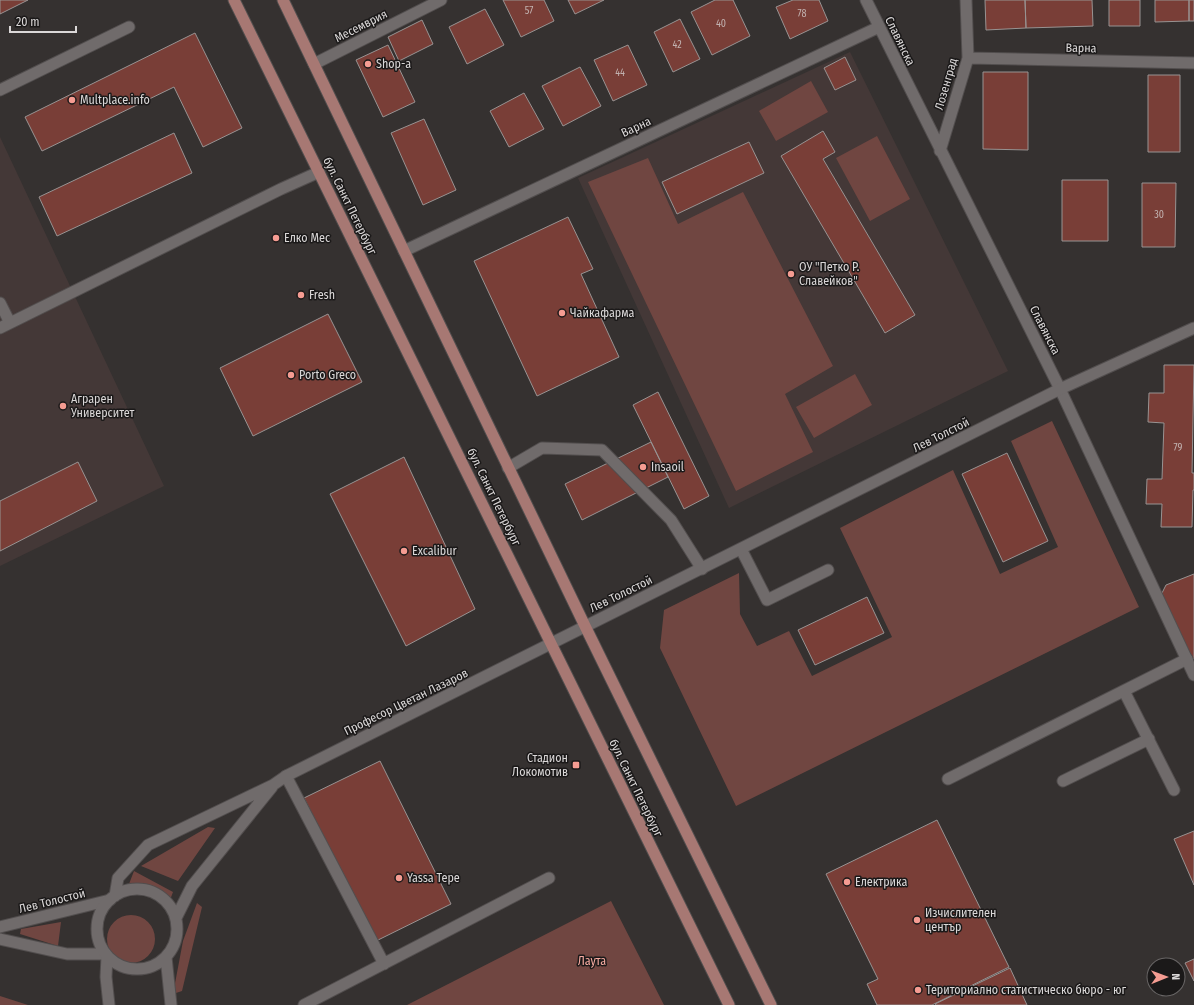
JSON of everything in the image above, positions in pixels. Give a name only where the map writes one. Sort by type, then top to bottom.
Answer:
[{"type":"main road","name":"бул. Санкт Петербург","points":[[234,0],[729,1005]]},
{"type":"main road","name":"бул. Санкт Петербург","points":[[283,0],[508,468],[771,1005]]},
{"type":"street","name":"Месемврия","points":[[314,64],[441,0]]},
{"type":"street","name":"Славянска","points":[[866,0],[1060,389],[1194,675]]},
{"type":"street","name":"Лозенград","points":[[940,151],[968,58],[966,0]]},
{"type":"street","points":[[0,90],[129,27]]},
{"type":"street","name":"Варна","points":[[404,251],[879,27]]},
{"type":"street","name":"Варна","points":[[968,58],[1194,63]]},
{"type":"street","points":[[0,303],[5,325],[281,189],[319,172]]},
{"type":"street","name":"Лев Толстой","points":[[702,569],[1060,389],[1194,328]]},
{"type":"street","points":[[508,468],[542,448],[602,450],[671,520],[702,569]]},
{"type":"street","points":[[742,549],[767,600],[828,570]]},
{"type":"street","name":"Лев Толостой","points":[[552,644],[585,626],[702,569]]},
{"type":"street","name":"Професор Цветан Лазаров","points":[[112,898],[118,878],[148,845],[273,785],[286,776],[552,644]]},
{"type":"street","points":[[948,779],[1187,659]]},
{"type":"street","points":[[1124,691],[1174,790]]},
{"type":"street","points":[[1064,781],[1149,739]]},
{"type":"street","points":[[286,776],[384,964]]},
{"type":"street","name":"Професор Цветан Лазаров","points":[[176,918],[192,886],[273,785]]},
{"type":"street","points":[[304,1005],[549,878]]},
{"type":"street","points":[[138,889],[151,892],[162,898],[170,907],[176,918],[176,939],[166,957],[158,964],[148,968],[137,970],[126,968],[116,963],[106,955],[100,944],[97,932],[98,920],[102,909],[112,898],[126,891],[138,889]]},
{"type":"street","name":"Лев Толостой","points":[[0,927],[112,898]]},
{"type":"street","points":[[0,939],[67,954],[106,955]]},
{"type":"street","points":[[106,955],[106,977],[109,1005]]},
{"type":"street","points":[[166,957],[171,1005]]},
{"type":"shaded area","name":"ОУ \"Петко Р. Славейков\"","points":[[850,52],[1008,371],[729,508],[578,178]]},
{"type":"shaded area","name":"Аграрен Университет","points":[[0,137],[164,486],[0,566]]},
{"type":"green space","points":[[811,81],[828,112],[776,141],[759,111]]},
{"type":"green space","points":[[877,136],[910,199],[870,221],[836,158]]},
{"type":"green space","points":[[648,158],[678,224],[743,192],[833,366],[785,394],[813,452],[736,491],[588,182]]},
{"type":"green space","points":[[855,374],[872,405],[814,438],[796,407]]},
{"type":"green space","points":[[1052,421],[1139,607],[736,806],[660,648],[664,610],[739,573],[740,614],[757,646],[789,631],[812,676],[892,637],[840,528],[953,470],[1000,574],[1058,547],[1011,441]]},
{"type":"green space","points":[[208,827],[215,828],[178,881],[141,866]]},
{"type":"green space","points":[[134,871],[173,892],[170,900],[152,888],[129,884]]},
{"type":"green space","name":"Лаута","points":[[611,901],[664,1005],[407,1005]]},
{"type":"green space","points":[[197,903],[202,907],[182,991],[173,994],[183,941]]},
{"type":"green space","points":[[126,915],[136,915],[148,922],[155,934],[155,944],[148,956],[136,963],[126,963],[118,959],[111,952],[107,944],[107,934],[111,926],[118,919]]},
{"type":"green space","points":[[61,922],[58,946],[20,934],[21,929]]},
{"type":"green space","points":[[0,996],[28,1005],[0,1005]]},
{"type":"building","points":[[0,0],[28,0],[0,14]]},
{"type":"building","points":[[503,0],[544,0],[554,21],[521,37]]},
{"type":"building","points":[[568,0],[604,0],[575,14]]},
{"type":"building","points":[[715,0],[733,0],[750,36],[712,55],[691,12]]},
{"type":"building","points":[[793,0],[819,0],[828,21],[790,39],[776,7]]},
{"type":"building","points":[[985,0],[1025,0],[1026,28],[986,30]]},
{"type":"building","points":[[1025,0],[1092,0],[1093,26],[1026,28]]},
{"type":"building","points":[[1109,0],[1140,0],[1140,26],[1109,26]]},
{"type":"building","points":[[1155,0],[1189,0],[1189,21],[1155,22]]},
{"type":"building","points":[[1189,0],[1194,0],[1194,21],[1189,21]]},
{"type":"building","points":[[485,9],[504,45],[467,64],[449,27]]},
{"type":"building","points":[[680,19],[700,59],[673,72],[654,32]]},
{"type":"building","points":[[422,20],[433,44],[399,61],[388,37]]},
{"type":"building","points":[[195,33],[242,128],[203,147],[174,87],[42,151],[25,117]]},
{"type":"building","points":[[388,45],[415,102],[383,117],[356,60]]},
{"type":"building","points":[[628,45],[647,85],[613,101],[594,60]]},
{"type":"building","points":[[845,57],[856,80],[835,90],[824,68]]},
{"type":"building","points":[[580,67],[601,106],[563,126],[542,86]]},
{"type":"building","points":[[983,72],[1028,72],[1028,150],[983,149]]},
{"type":"building","points":[[1148,75],[1180,75],[1180,152],[1148,152]]},
{"type":"building","points":[[524,93],[544,129],[509,147],[490,111]]},
{"type":"building","points":[[424,119],[456,190],[423,205],[391,133]]},
{"type":"building","points":[[823,131],[835,152],[823,159],[915,315],[885,333],[781,156]]},
{"type":"building","points":[[174,133],[192,173],[57,236],[39,197]]},
{"type":"building","points":[[749,142],[764,173],[677,214],[662,182]]},
{"type":"building","points":[[1062,180],[1108,180],[1108,241],[1062,241]]},
{"type":"building","points":[[1142,183],[1176,183],[1175,247],[1142,247]]},
{"type":"building","points":[[568,217],[593,269],[581,274],[619,357],[537,396],[474,261]]},
{"type":"building","name":"Porto Greco","points":[[328,314],[362,382],[253,436],[220,368]]},
{"type":"building","points":[[1164,365],[1194,365],[1192,473],[1194,473],[1194,490],[1192,527],[1161,527],[1162,504],[1146,504],[1147,479],[1162,479],[1164,423],[1148,422],[1149,393],[1164,393]]},
{"type":"building","points":[[658,392],[709,496],[684,509],[633,405]]},
{"type":"building","points":[[651,442],[668,477],[582,520],[565,484]]},
{"type":"building","points":[[1007,453],[1048,541],[1003,562],[962,474]]},
{"type":"building","name":"Excalibur","points":[[404,457],[475,609],[406,646],[330,494]]},
{"type":"building","points":[[78,462],[97,501],[0,551],[0,501]]},
{"type":"building","points":[[1194,574],[1194,659],[1188,655],[1161,595],[1166,585]]},
{"type":"building","points":[[867,597],[884,633],[815,665],[798,630]]},
{"type":"building","points":[[380,761],[451,904],[374,942],[304,798]]},
{"type":"building","name":"Изчислителен център","points":[[937,820],[1009,967],[932,1005],[877,1005],[867,984],[878,979],[826,874]]},
{"type":"building","points":[[1194,831],[1194,885],[1174,839]]},
{"type":"building","points":[[1194,959],[1194,981],[1186,965],[1186,963]]},
{"type":"building","points":[[1010,968],[1027,1005],[935,1004]]},
{"type":"place","name":"Shop-a","points":[[368,64]]},
{"type":"place","name":"Multplace.info","points":[[72,100]]},
{"type":"place","name":"Елко Мес","points":[[276,238]]},
{"type":"place","name":"ОУ \"Петко Р. Славейков\"","points":[[791,274]]},
{"type":"place","name":"Fresh","points":[[301,295]]},
{"type":"place","name":"Чайкафарма","points":[[562,313]]},
{"type":"place","name":"Porto Greco","points":[[291,375]]},
{"type":"place","name":"Аграрен Университет","points":[[63,406]]},
{"type":"place","name":"Insaoil","points":[[643,467]]},
{"type":"place","name":"Excalibur","points":[[404,551]]},
{"type":"place","name":"Стадион Локомотив","points":[[576,765]]},
{"type":"place","name":"Yassa Tepe","points":[[399,878]]},
{"type":"place","name":"Електрика","points":[[847,882]]},
{"type":"place","name":"Изчислителен център","points":[[917,920]]},
{"type":"place","name":"Териториално статистическо бюро - юг","points":[[918,990]]}]
